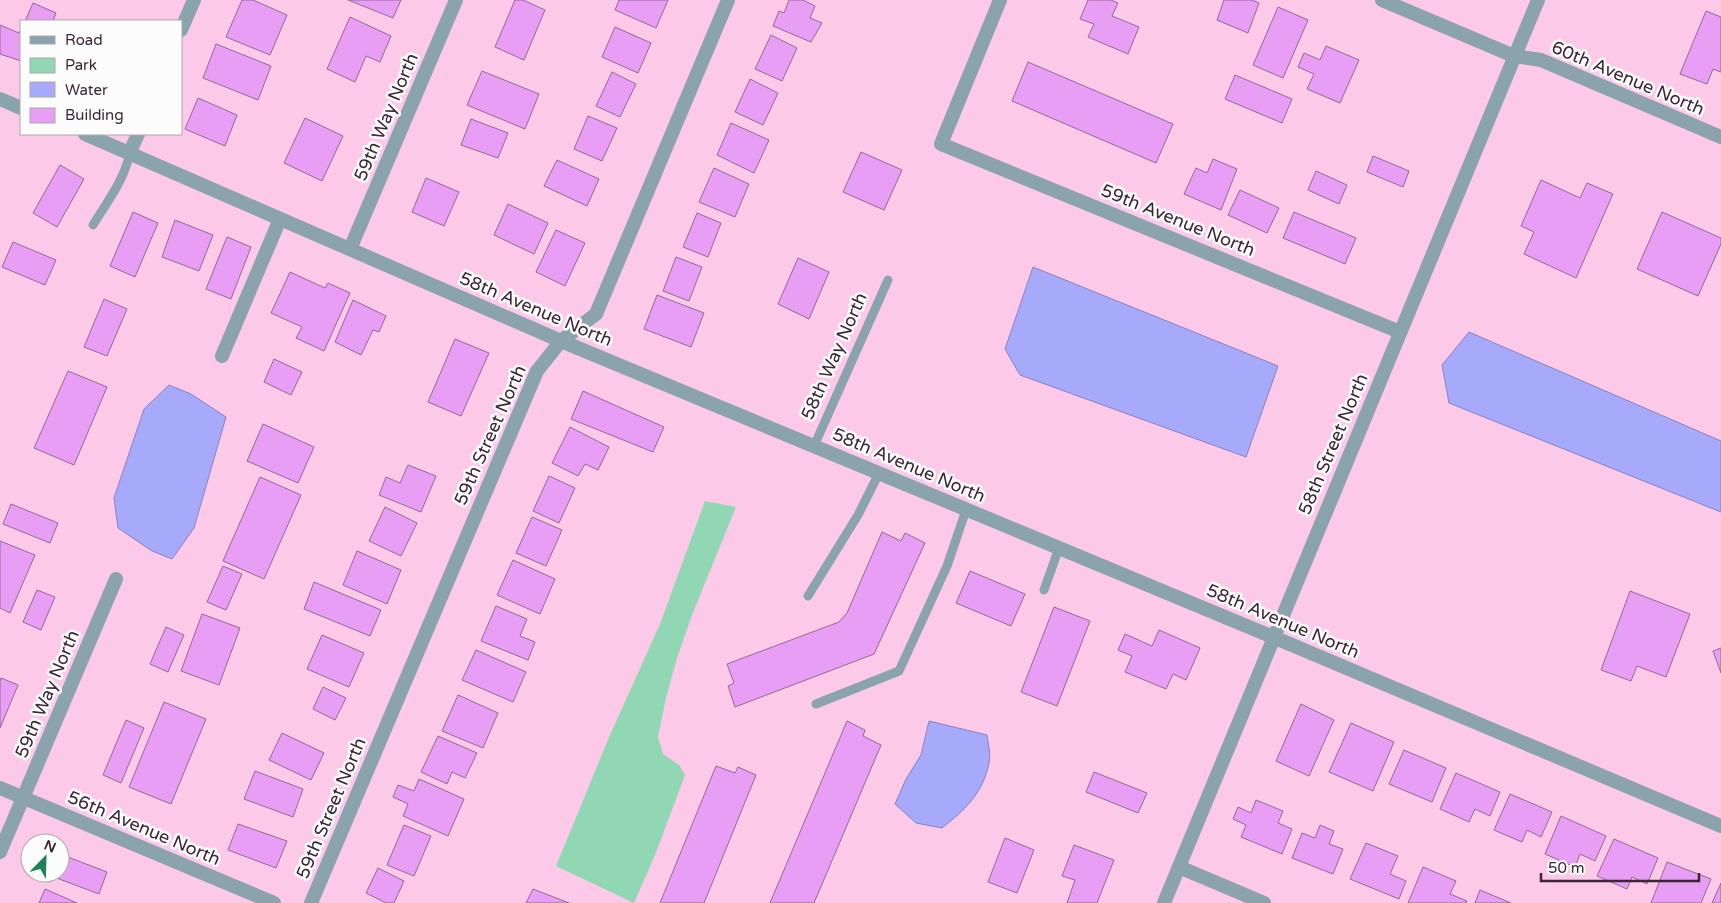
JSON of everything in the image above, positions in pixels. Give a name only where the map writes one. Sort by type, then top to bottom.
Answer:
[{"type":"street","points":[[182,28],[194,0]]},
{"type":"street","name":"59th Way North","points":[[350,249],[456,0]]},
{"type":"street","name":"59th Street North","points":[[311,903],[537,371],[561,341],[596,314],[728,0]]},
{"type":"street","name":"59th Avenue North","points":[[1000,0],[941,144],[1400,332]]},
{"type":"street","name":"60th Avenue North","points":[[1382,0],[1514,56],[1541,60],[1721,137]]},
{"type":"street","name":"58th Street North","points":[[1164,903],[1538,0]]},
{"type":"street","points":[[0,99],[20,108]]},
{"type":"street","name":"58th Avenue North","points":[[88,135],[561,341],[1273,637],[1721,826]]},
{"type":"street","points":[[130,152],[138,135]]},
{"type":"street","points":[[222,356],[280,219]]},
{"type":"street","name":"59th Way North","points":[[0,852],[116,579]]},
{"type":"street","name":"56th Avenue North","points":[[0,788],[274,903]]},
{"type":"street","points":[[1178,867],[1264,903]]},
{"type":"lane","points":[[93,225],[116,188],[127,166],[130,152]]},
{"type":"lane","name":"58th Way North","points":[[814,446],[888,280]]},
{"type":"lane","points":[[808,596],[858,515],[879,473]]},
{"type":"lane","points":[[816,704],[899,671],[947,566],[966,510]]},
{"type":"lane","points":[[1044,590],[1059,548]]},
{"type":"green space","points":[[705,501],[736,507],[692,615],[666,698],[658,737],[663,754],[679,765],[685,775],[655,855],[634,903],[556,866],[610,735],[660,624]]},
{"type":"water","points":[[1033,267],[1278,366],[1246,457],[1020,375],[1005,349]]},
{"type":"water","points":[[1469,332],[1721,441],[1721,512],[1449,403],[1442,365]]},
{"type":"water","points":[[169,385],[191,394],[226,417],[194,528],[172,559],[152,551],[118,528],[114,498],[144,409]]},
{"type":"water","points":[[929,721],[987,735],[989,749],[990,760],[978,792],[942,828],[916,823],[895,804],[906,779],[921,755]]},
{"type":"building","points":[[242,0],[253,0],[287,15],[270,55],[226,37]]},
{"type":"building","points":[[348,0],[401,0],[393,18]]},
{"type":"building","points":[[515,0],[523,0],[545,10],[524,60],[495,47]]},
{"type":"building","points":[[619,0],[668,0],[656,28],[615,10]]},
{"type":"building","points":[[789,0],[803,0],[815,6],[810,18],[822,23],[811,42],[773,26],[779,11],[784,13]]},
{"type":"building","points":[[1088,0],[1111,0],[1118,3],[1112,16],[1139,27],[1128,54],[1088,37],[1094,24],[1080,19]]},
{"type":"building","points":[[1224,0],[1252,0],[1259,3],[1248,33],[1217,20]]},
{"type":"building","points":[[33,3],[56,13],[53,20],[25,20]]},
{"type":"building","points":[[1278,7],[1308,20],[1283,78],[1253,65]]},
{"type":"building","points":[[1706,11],[1721,17],[1721,72],[1713,69],[1707,84],[1680,74]]},
{"type":"building","points":[[350,17],[391,36],[380,62],[366,56],[355,82],[327,69]]},
{"type":"building","points":[[0,25],[19,33],[20,31],[20,61],[0,54]]},
{"type":"building","points":[[615,27],[651,43],[638,73],[602,57]]},
{"type":"building","points":[[771,35],[797,48],[782,81],[755,69]]},
{"type":"building","points":[[216,44],[271,66],[258,100],[203,78]]},
{"type":"building","points":[[1326,46],[1359,60],[1340,103],[1307,89],[1314,74],[1298,67],[1304,53],[1320,60]]},
{"type":"building","points":[[1028,62],[1173,124],[1156,163],[1012,101]]},
{"type":"building","points":[[482,71],[539,94],[525,129],[467,105]]},
{"type":"building","points":[[612,72],[636,84],[620,117],[596,106]]},
{"type":"building","points":[[1235,75],[1292,99],[1282,123],[1225,99]]},
{"type":"building","points":[[750,79],[778,93],[763,125],[735,112]]},
{"type":"building","points":[[198,98],[237,115],[225,146],[185,129]]},
{"type":"building","points":[[588,116],[617,128],[602,161],[574,149]]},
{"type":"building","points":[[305,118],[343,136],[322,181],[284,163]]},
{"type":"building","points":[[471,119],[508,133],[498,158],[461,145]]},
{"type":"building","points":[[731,123],[769,140],[754,173],[717,155]]},
{"type":"building","points":[[861,152],[902,170],[884,210],[843,192]]},
{"type":"building","points":[[1373,156],[1409,171],[1403,187],[1367,172]]},
{"type":"building","points":[[1213,159],[1237,169],[1221,210],[1184,194],[1196,168],[1207,173]]},
{"type":"building","points":[[557,160],[599,179],[587,206],[544,186]]},
{"type":"building","points":[[60,165],[84,179],[57,227],[33,213]]},
{"type":"building","points":[[714,168],[749,184],[735,217],[699,202]]},
{"type":"building","points":[[1316,171],[1347,185],[1339,204],[1308,190]]},
{"type":"building","points":[[426,178],[459,192],[444,226],[412,212]]},
{"type":"building","points":[[1541,180],[1580,198],[1587,183],[1613,194],[1576,278],[1524,254],[1534,232],[1521,226]]},
{"type":"building","points":[[1240,190],[1279,208],[1267,233],[1228,215]]},
{"type":"building","points":[[508,204],[548,223],[534,254],[494,235]]},
{"type":"building","points":[[133,212],[158,223],[135,277],[110,266]]},
{"type":"building","points":[[1294,212],[1356,238],[1345,264],[1283,238]]},
{"type":"building","points":[[1662,212],[1721,238],[1721,244],[1698,296],[1637,269]]},
{"type":"building","points":[[697,213],[721,223],[708,257],[683,247]]},
{"type":"building","points":[[175,220],[213,235],[199,271],[162,257]]},
{"type":"building","points":[[556,230],[585,243],[565,286],[536,272]]},
{"type":"building","points":[[227,237],[251,247],[231,299],[206,289]]},
{"type":"building","points":[[13,242],[56,260],[45,285],[2,267]]},
{"type":"building","points":[[676,257],[702,267],[689,301],[663,291]]},
{"type":"building","points":[[798,258],[829,272],[809,319],[778,304]]},
{"type":"building","points":[[290,272],[325,288],[328,283],[350,293],[324,351],[296,338],[302,327],[271,313]]},
{"type":"building","points":[[657,295],[704,313],[691,347],[644,329]]},
{"type":"building","points":[[104,299],[127,309],[107,356],[84,347]]},
{"type":"building","points":[[353,300],[386,316],[379,332],[373,330],[361,355],[335,342]]},
{"type":"building","points":[[455,339],[489,353],[461,416],[428,402]]},
{"type":"building","points":[[274,359],[302,372],[291,395],[264,382]]},
{"type":"building","points":[[68,371],[107,387],[74,465],[34,448]]},
{"type":"building","points":[[583,391],[664,427],[653,452],[571,419]]},
{"type":"building","points":[[263,424],[314,447],[298,483],[247,461]]},
{"type":"building","points":[[570,427],[609,447],[598,470],[585,464],[578,476],[552,463]]},
{"type":"building","points":[[408,465],[436,476],[421,512],[379,495],[386,477],[400,483]]},
{"type":"building","points":[[549,476],[575,488],[559,523],[533,511]]},
{"type":"building","points":[[260,477],[301,495],[264,579],[223,561]]},
{"type":"building","points":[[11,504],[58,523],[50,543],[3,524]]},
{"type":"building","points":[[385,507],[417,523],[401,556],[369,541]]},
{"type":"building","points":[[532,517],[562,530],[546,566],[516,553]]},
{"type":"building","points":[[882,532],[901,541],[905,533],[925,543],[874,654],[735,707],[728,686],[734,683],[727,664],[839,622],[847,613]]},
{"type":"building","points":[[0,541],[35,555],[10,613],[0,608]]},
{"type":"building","points":[[357,551],[401,570],[387,604],[343,585]]},
{"type":"building","points":[[513,560],[555,579],[540,614],[497,595]]},
{"type":"building","points":[[223,566],[242,574],[226,610],[207,602]]},
{"type":"building","points":[[970,571],[1025,594],[1011,626],[956,603]]},
{"type":"building","points":[[314,582],[381,610],[370,636],[304,609]]},
{"type":"building","points":[[37,590],[55,597],[41,630],[23,622]]},
{"type":"building","points":[[1630,591],[1690,614],[1666,677],[1637,666],[1631,681],[1601,670]]},
{"type":"building","points":[[496,606],[527,619],[520,636],[535,642],[528,660],[481,641]]},
{"type":"building","points":[[1054,607],[1090,621],[1057,706],[1021,692]]},
{"type":"building","points":[[202,614],[240,628],[219,685],[181,671]]},
{"type":"building","points":[[166,627],[184,635],[168,672],[150,664]]},
{"type":"building","points":[[1159,630],[1200,648],[1186,680],[1173,674],[1166,689],[1125,672],[1132,656],[1118,650],[1125,634],[1152,646]]},
{"type":"building","points":[[322,635],[364,653],[349,687],[307,669]]},
{"type":"building","points":[[1721,648],[1721,673],[1713,651]]},
{"type":"building","points":[[476,650],[526,672],[513,702],[462,680]]},
{"type":"building","points":[[1,678],[18,685],[0,728],[0,681]]},
{"type":"building","points":[[323,687],[346,698],[335,720],[313,709]]},
{"type":"building","points":[[458,695],[498,713],[483,748],[442,731]]},
{"type":"building","points":[[164,702],[206,719],[171,804],[129,787]]},
{"type":"building","points":[[1301,704],[1334,720],[1309,776],[1276,761]]},
{"type":"building","points":[[126,720],[144,728],[121,783],[103,775]]},
{"type":"building","points":[[847,721],[865,730],[863,736],[881,745],[814,903],[770,903]]},
{"type":"building","points":[[1351,723],[1394,742],[1373,791],[1329,772]]},
{"type":"building","points":[[282,733],[324,753],[311,780],[269,760]]},
{"type":"building","points":[[438,736],[477,753],[465,778],[452,772],[447,784],[421,772]]},
{"type":"building","points":[[1404,750],[1446,768],[1432,802],[1389,784]]},
{"type":"building","points":[[716,766],[735,773],[738,767],[756,775],[704,903],[660,903]]},
{"type":"building","points":[[255,771],[303,789],[293,817],[244,799]]},
{"type":"building","points":[[1094,772],[1147,793],[1138,813],[1086,792]]},
{"type":"building","points":[[1456,773],[1500,792],[1490,816],[1475,809],[1469,822],[1440,809]]},
{"type":"building","points":[[419,779],[464,799],[448,836],[403,816],[408,804],[393,797],[398,785],[414,791]]},
{"type":"building","points":[[1510,794],[1552,812],[1541,837],[1527,830],[1522,842],[1494,830]]},
{"type":"building","points":[[1256,800],[1283,811],[1278,823],[1292,829],[1282,854],[1241,837],[1246,825],[1233,819],[1238,807],[1251,813]]},
{"type":"building","points":[[1561,816],[1606,836],[1595,861],[1580,854],[1575,867],[1545,854]]},
{"type":"building","points":[[238,824],[287,841],[276,868],[228,850]]},
{"type":"building","points":[[404,825],[431,836],[414,876],[387,865]]},
{"type":"building","points":[[1320,825],[1334,831],[1329,844],[1343,849],[1333,874],[1292,858],[1302,833],[1315,838]]},
{"type":"building","points":[[1005,838],[1034,850],[1017,893],[988,882]]},
{"type":"building","points":[[1614,839],[1658,858],[1647,884],[1632,877],[1627,889],[1597,876]]},
{"type":"building","points":[[1366,843],[1398,856],[1390,874],[1406,881],[1399,899],[1350,879]]},
{"type":"building","points":[[1074,845],[1114,860],[1097,903],[1067,903],[1075,880],[1062,876]]},
{"type":"building","points":[[70,858],[107,872],[99,894],[70,883]]},
{"type":"building","points":[[1667,862],[1711,879],[1701,903],[1651,903]]},
{"type":"building","points":[[1423,867],[1456,881],[1450,894],[1467,901],[1466,903],[1408,903]]},
{"type":"building","points":[[378,868],[404,881],[394,903],[386,903],[366,893]]},
{"type":"building","points":[[1721,883],[1721,903],[1712,903]]},
{"type":"building","points":[[45,889],[77,903],[39,903]]},
{"type":"building","points":[[533,889],[569,903],[526,903]]},
{"type":"building","points":[[1480,890],[1511,903],[1475,903]]}]
